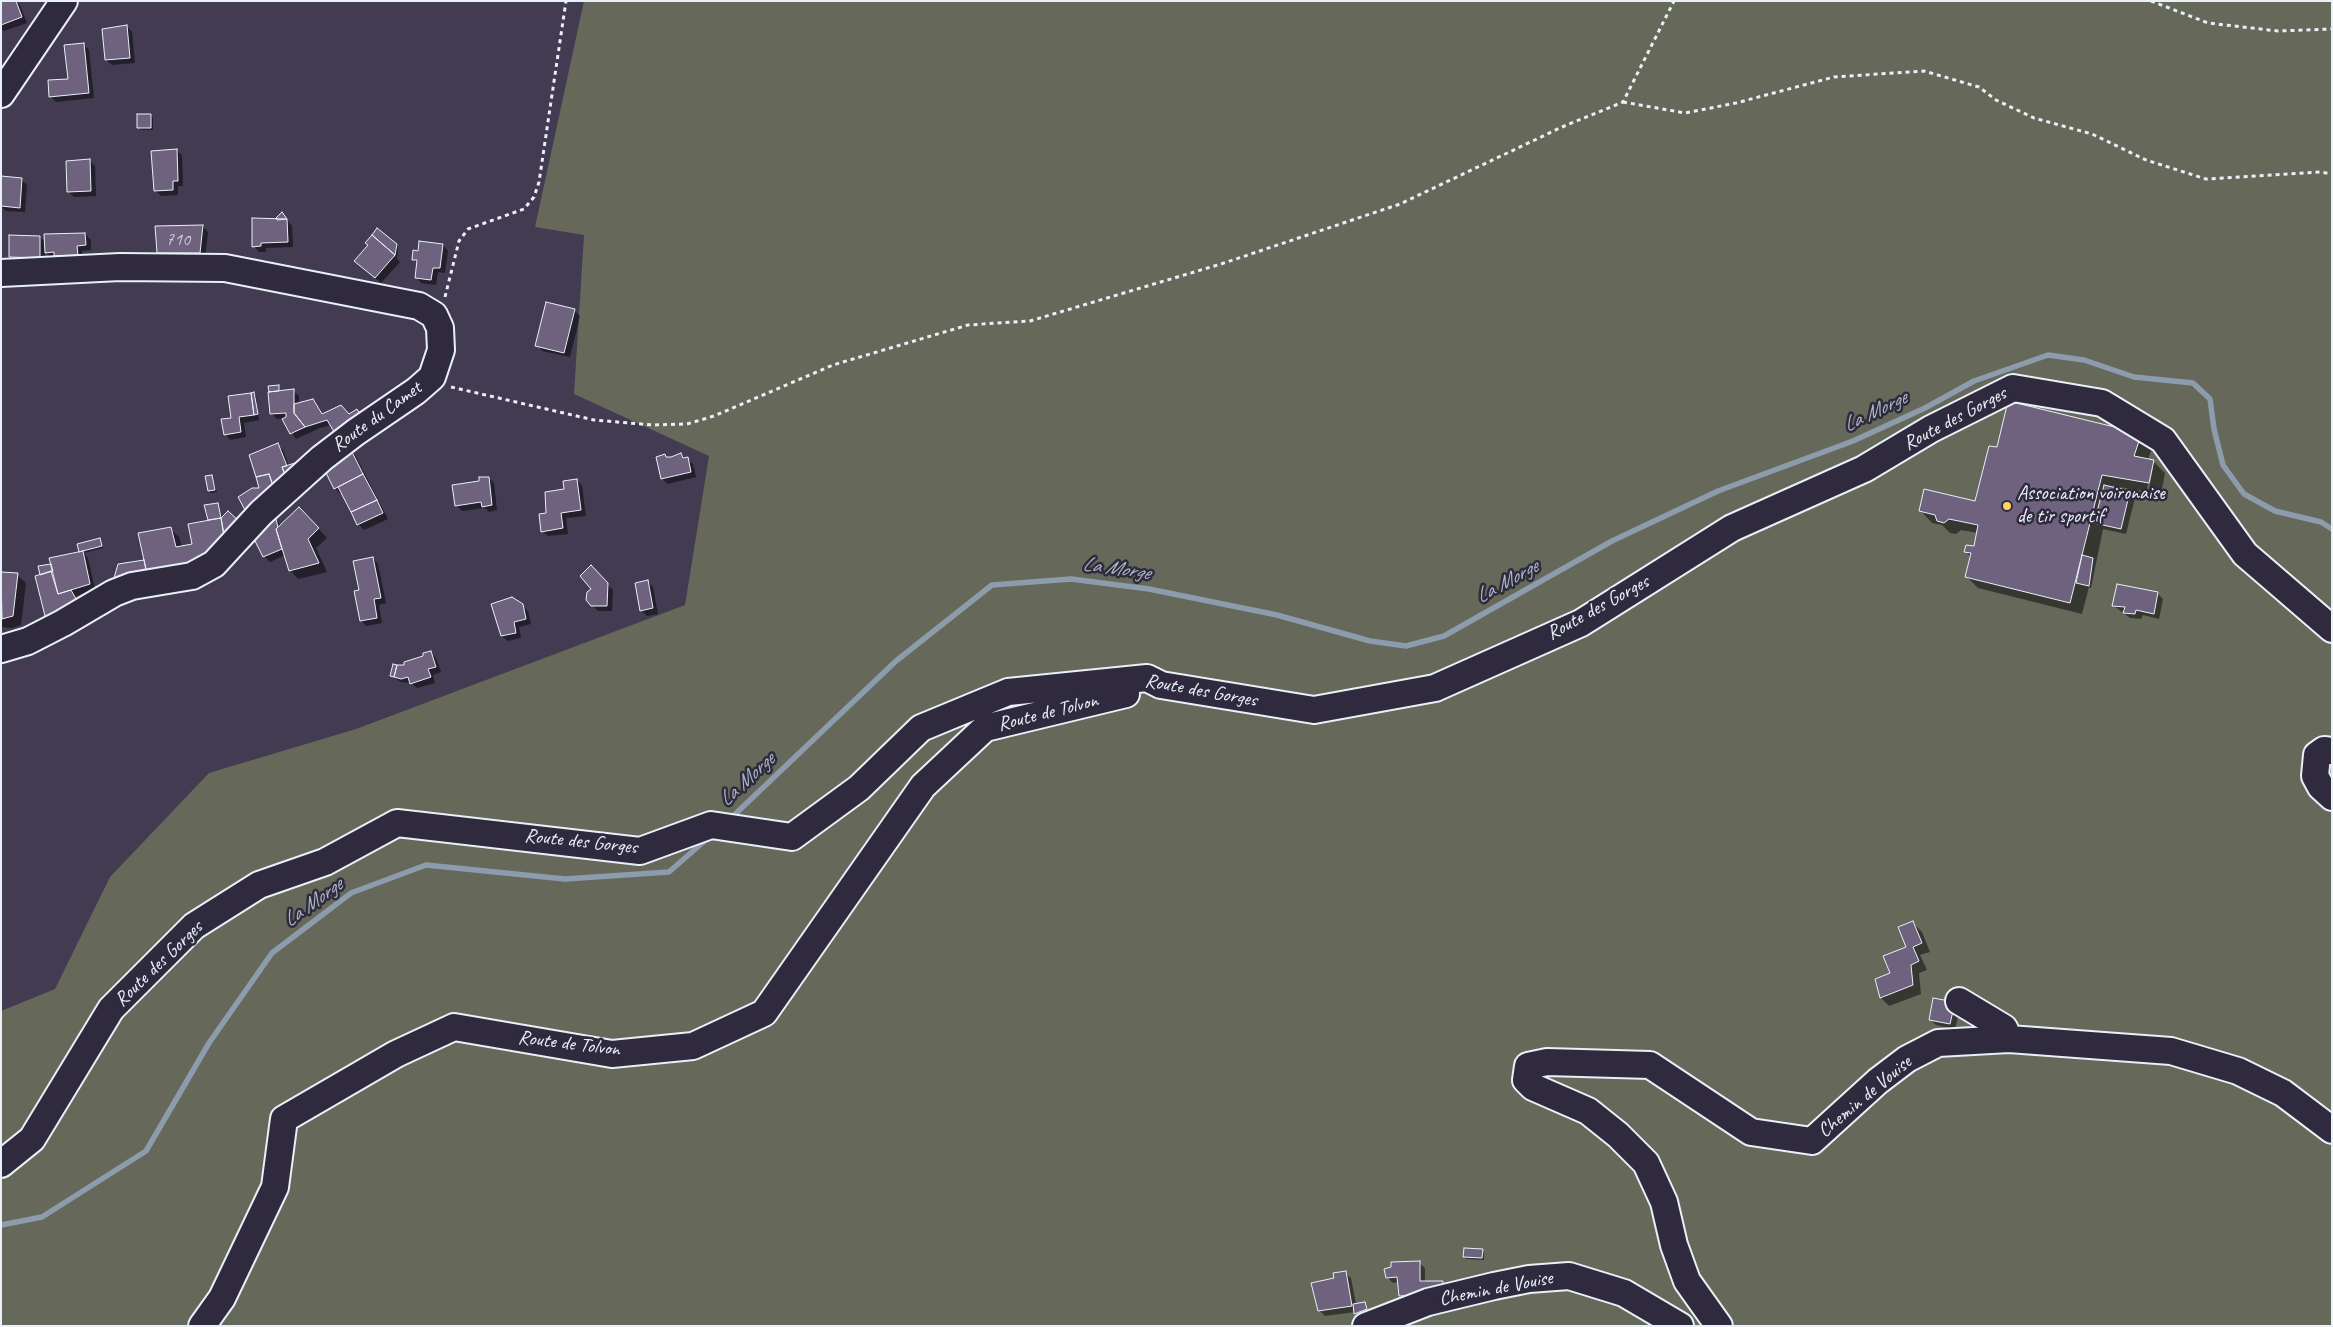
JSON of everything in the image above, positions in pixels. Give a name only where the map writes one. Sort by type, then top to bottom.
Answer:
[{"type":"street","points":[[1,94],[64,1]]},
{"type":"street","points":[[1,273],[120,267],[225,268],[418,306],[434,315]]},
{"type":"street","name":"Route du Camet","points":[[1,649],[46,632],[114,593],[132,586],[204,571],[214,564],[262,513],[322,458],[416,391],[432,376],[438,364],[441,350],[440,328],[434,315]]},
{"type":"street","name":"Route des Gorges","points":[[1,1164],[32,1139],[111,1009],[194,926],[259,885],[325,862],[397,823],[640,851],[710,825],[792,837],[859,788],[921,728],[1008,692],[1147,678],[1161,685],[1314,710],[1435,688],[1581,623],[1732,528],[1864,469],[1931,428],[2013,388],[2102,403],[2162,440],[2245,554],[2332,629]]},
{"type":"street","name":"Route de Tolvon","points":[[202,1326],[222,1298],[275,1187],[284,1119],[396,1054],[454,1027],[612,1054],[694,1046],[764,1013],[923,786],[985,728],[1161,685]]},
{"type":"street","points":[[2332,751],[2324,750],[2317,755],[2315,776],[2321,786],[2332,796]]},
{"type":"street","points":[[1959,1001],[2004,1028],[2010,1040]]},
{"type":"street","name":"Chemin de Vouise","points":[[1720,1326],[1687,1281],[1674,1245],[1664,1202],[1646,1163],[1618,1135],[1588,1111],[1533,1087],[1526,1080],[1528,1066],[1547,1062],[1650,1065],[1751,1132],[1812,1141],[1878,1080],[1907,1059],[1938,1043],[2010,1040],[2171,1051],[2238,1071],[2284,1093],[2332,1130]]},
{"type":"street","name":"Chemin de Vouise","points":[[1366,1326],[1428,1302],[1484,1288],[1529,1279],[1568,1276],[1624,1293],[1680,1326]]},
{"type":"path","points":[[434,315],[442,306],[460,241],[468,229],[524,209],[534,197],[539,182],[566,1]]},
{"type":"path","points":[[1623,102],[1674,1]]},
{"type":"path","points":[[2151,1],[2208,23],[2278,31],[2332,29]]},
{"type":"path","points":[[432,376],[442,385],[594,420],[653,426],[687,424],[714,416],[833,365],[968,325],[1030,321],[1220,264],[1400,204],[1562,127],[1623,102],[1685,113],[1736,103],[1834,77],[1924,71],[1979,87],[1996,100],[2034,118],[2092,134],[2146,160],[2206,180],[2321,172],[2332,174]]},
{"type":"green space","points":[[584,1],[2332,1],[2332,1326],[1,1326],[1,1011],[55,989],[110,877],[209,773],[356,729],[685,605],[709,456],[574,394],[584,235],[535,227]]},
{"type":"building","points":[[1,1],[16,1],[22,17],[1,25]]},
{"type":"building","points":[[127,25],[130,58],[105,60],[102,29]]},
{"type":"building","points":[[84,43],[89,93],[49,97],[48,80],[68,79],[64,45]]},
{"type":"building","points":[[137,114],[151,114],[151,128],[137,128]]},
{"type":"building","points":[[177,149],[178,181],[173,181],[173,190],[154,191],[151,151]]},
{"type":"building","points":[[90,159],[91,191],[67,192],[66,161]]},
{"type":"building","points":[[1,176],[22,178],[20,208],[1,206]]},
{"type":"building","points":[[282,212],[287,219],[277,220],[276,218]]},
{"type":"building","points":[[252,218],[287,219],[288,242],[261,243],[261,246],[252,247]]},
{"type":"building","points":[[203,225],[200,253],[157,253],[155,226]]},
{"type":"building","points":[[377,228],[397,244],[395,255],[372,235]]},
{"type":"building","points":[[85,233],[86,245],[77,246],[78,255],[54,256],[54,252],[45,253],[44,234]]},
{"type":"building","points":[[9,235],[40,236],[40,258],[9,257]]},
{"type":"building","points":[[372,235],[395,255],[375,278],[354,261],[368,245],[365,243]]},
{"type":"building","points":[[419,241],[443,244],[440,268],[433,268],[431,280],[415,278],[417,260],[412,260],[413,250],[418,251]]},
{"type":"building","points":[[546,302],[575,309],[564,353],[535,346]]},
{"type":"building","points":[[279,385],[279,391],[269,392],[268,386]]},
{"type":"building","points":[[294,389],[294,413],[305,427],[290,434],[282,419],[286,417],[286,413],[270,414],[268,392]]},
{"type":"building","points":[[254,392],[258,414],[254,415],[251,393]]},
{"type":"building","points":[[251,393],[254,415],[239,417],[241,432],[224,435],[221,419],[231,418],[228,396]]},
{"type":"building","points":[[313,399],[322,414],[341,405],[349,414],[357,409],[361,416],[336,435],[327,420],[305,427],[294,413],[294,404]]},
{"type":"building","name":"Association voironaise de tir sportif","points":[[2008,401],[2139,433],[2141,435],[2134,456],[2154,460],[2149,483],[2102,475],[2070,603],[1965,577],[1971,553],[1964,552],[1966,545],[1974,546],[1978,525],[1949,519],[1944,523],[1937,521],[1935,515],[1919,511],[1924,489],[1975,501],[1989,446],[1997,447]]},
{"type":"building","points":[[278,443],[287,466],[282,467],[289,485],[276,494],[269,474],[256,477],[249,455]]},
{"type":"building","points":[[349,446],[363,474],[334,489],[323,467]]},
{"type":"building","points":[[681,453],[683,458],[688,457],[691,472],[661,479],[656,457],[665,454],[666,457],[671,457]]},
{"type":"building","points":[[295,463],[299,470],[289,485],[282,467]]},
{"type":"building","points":[[269,474],[276,494],[245,510],[238,497],[252,488],[259,488],[256,477]]},
{"type":"building","points":[[363,474],[377,500],[351,512],[338,487]]},
{"type":"building","points":[[212,475],[215,490],[208,491],[205,476]]},
{"type":"building","points":[[479,477],[489,477],[492,505],[482,507],[481,502],[455,506],[452,485],[479,481]]},
{"type":"building","points":[[577,479],[581,510],[561,513],[563,528],[541,532],[539,514],[546,513],[545,492],[564,489],[563,481]]},
{"type":"building","points":[[2104,485],[2130,491],[2121,529],[2094,523]]},
{"type":"building","points":[[377,500],[383,513],[357,525],[351,512]]},
{"type":"building","points":[[218,503],[221,518],[208,520],[204,505]]},
{"type":"building","points":[[299,507],[319,528],[308,539],[319,563],[289,571],[276,529]]},
{"type":"building","points":[[228,511],[239,521],[224,537],[221,518]]},
{"type":"building","points":[[275,515],[278,527],[276,529],[282,549],[263,557],[252,535]]},
{"type":"building","points":[[221,518],[226,545],[201,562],[147,574],[138,533],[171,527],[176,547],[192,544],[188,524]]},
{"type":"building","points":[[100,538],[102,546],[79,552],[77,544]]},
{"type":"building","points":[[83,551],[90,584],[58,594],[49,558]]},
{"type":"building","points":[[2082,555],[2093,558],[2089,586],[2076,583]]},
{"type":"building","points":[[373,557],[381,598],[374,599],[377,618],[360,621],[354,591],[359,590],[353,561]]},
{"type":"building","points":[[144,560],[147,574],[114,578],[118,564]]},
{"type":"building","points":[[51,564],[53,571],[40,575],[38,566]]},
{"type":"building","points":[[591,565],[608,583],[607,606],[591,606],[586,600],[587,592],[591,589],[580,576]]},
{"type":"building","points":[[51,571],[58,594],[71,590],[79,604],[46,620],[35,576]]},
{"type":"building","points":[[1,572],[18,573],[13,616],[2,619]]},
{"type":"building","points":[[648,580],[653,608],[640,611],[635,583]]},
{"type":"building","points":[[2117,584],[2158,592],[2154,614],[2136,610],[2135,614],[2123,613],[2125,607],[2112,606]]},
{"type":"building","points":[[512,597],[523,604],[526,619],[514,622],[516,633],[501,636],[491,604]]},
{"type":"building","points":[[431,651],[436,667],[428,669],[431,677],[410,684],[408,677],[401,679],[394,677],[397,665],[404,665],[404,662],[423,656],[423,653]]},
{"type":"building","points":[[393,664],[397,665],[394,677],[390,676]]},
{"type":"building","points":[[1913,921],[1922,943],[1913,947],[1919,961],[1911,965],[1913,985],[1880,998],[1875,979],[1890,973],[1883,956],[1906,947],[1898,927]]},
{"type":"building","points":[[1933,998],[1955,1002],[1950,1024],[1929,1020]]},
{"type":"building","points":[[1464,1248],[1483,1249],[1482,1258],[1463,1257]]},
{"type":"building","points":[[1420,1261],[1420,1281],[1443,1281],[1443,1286],[1418,1295],[1399,1296],[1397,1277],[1386,1278],[1384,1269],[1391,1267],[1391,1262]]},
{"type":"building","points":[[1346,1271],[1352,1306],[1318,1311],[1311,1283],[1334,1278],[1333,1273]]},
{"type":"building","points":[[1365,1302],[1367,1309],[1354,1314],[1353,1304]]},
{"type":"waterway","name":"La Morge","points":[[729,820],[896,661],[992,585],[1071,579],[1149,589],[1277,615],[1370,641],[1406,646],[1444,636],[1612,541],[1718,491],[1853,441],[1925,408],[1974,381],[2048,355],[2084,360],[2134,377],[2193,383],[2210,399],[2214,429],[2223,465],[2244,494],[2275,511],[2321,522],[2332,529]]},
{"type":"waterway","name":"La Morge","points":[[1,1225],[42,1217],[146,1151],[209,1043],[272,953],[351,893],[426,865],[565,879],[669,872],[709,837]]},
{"type":"place","name":"Association voironaise de tir sportif","points":[[2007,506]]}]
